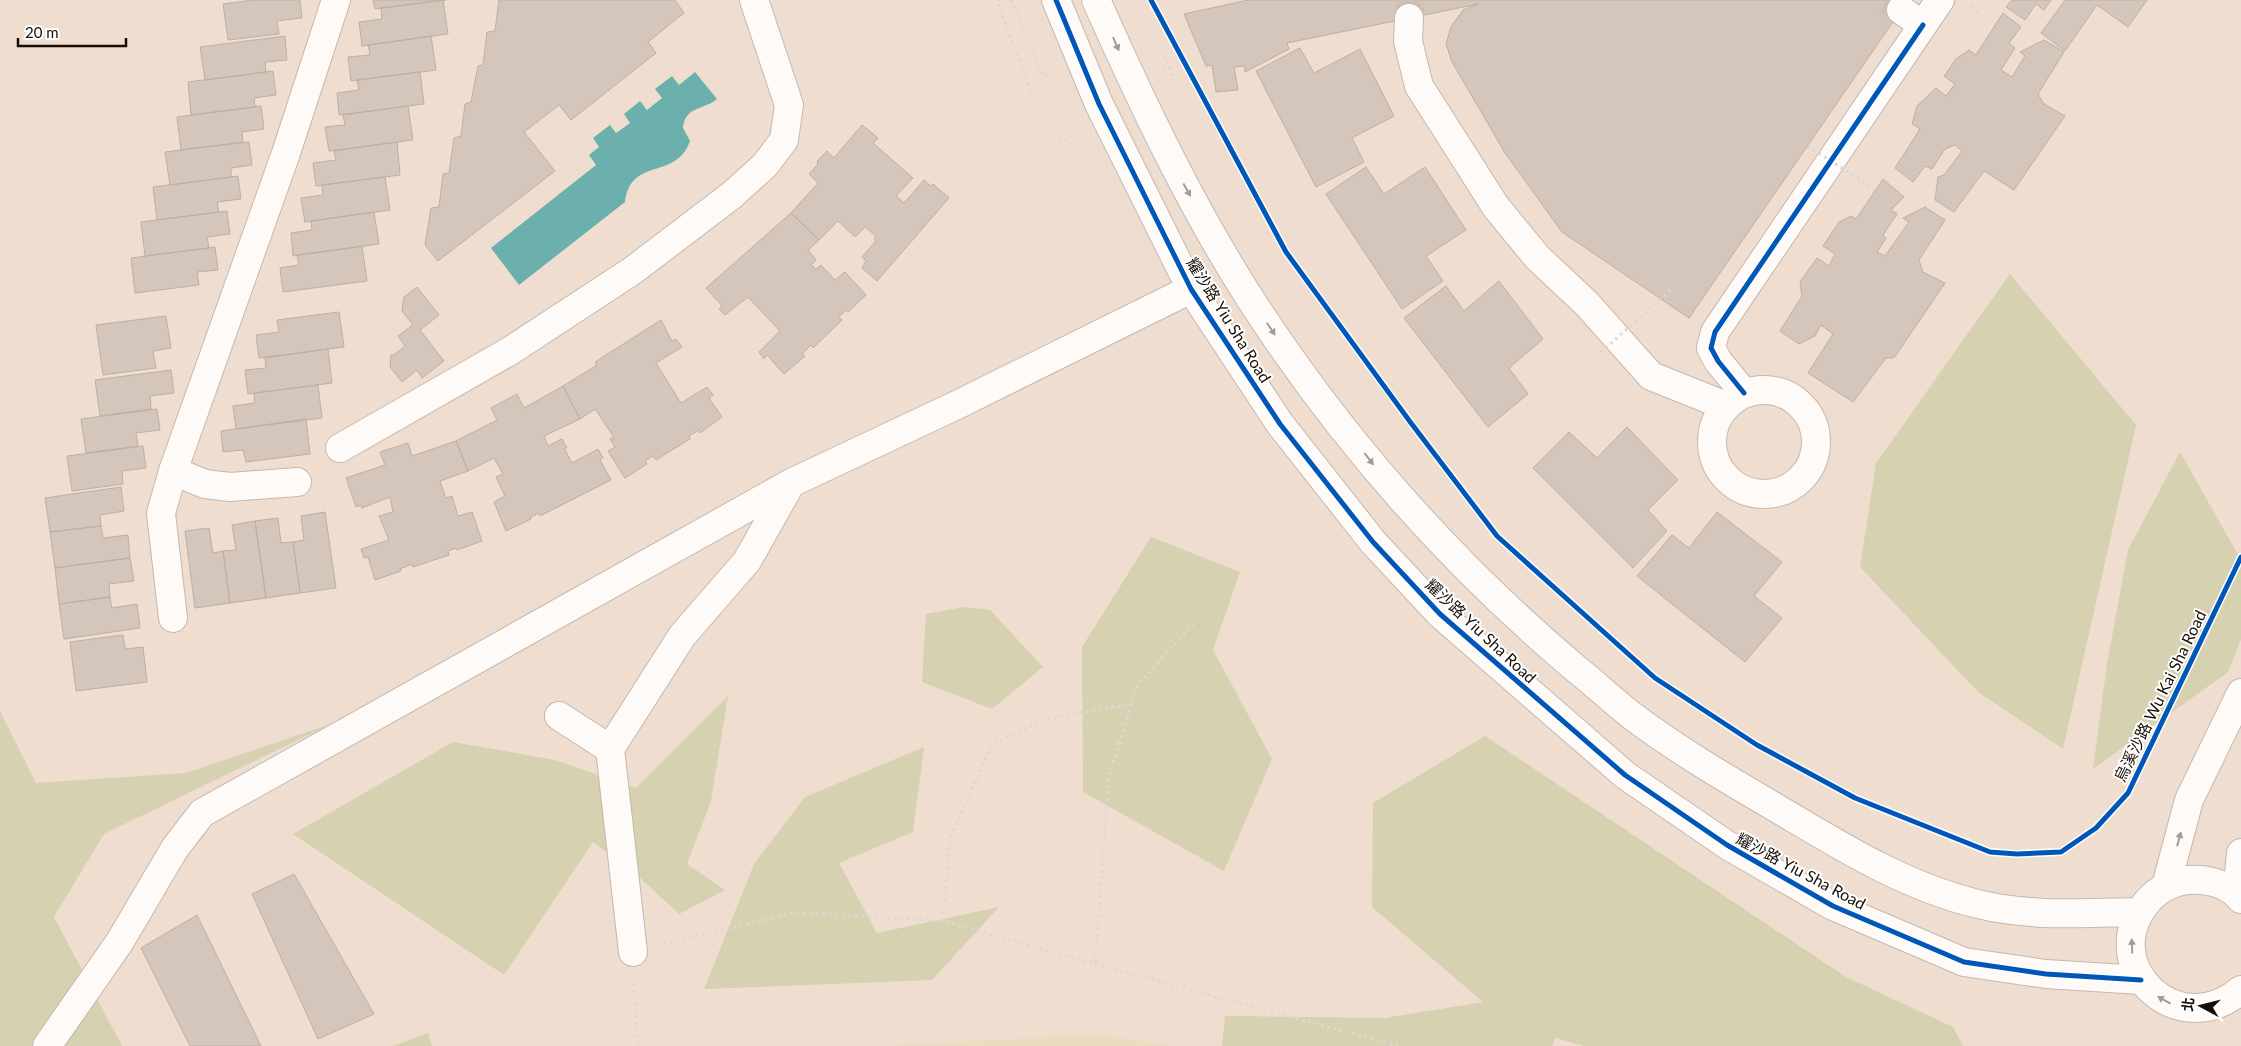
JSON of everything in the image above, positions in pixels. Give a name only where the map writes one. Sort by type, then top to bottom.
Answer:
[{"type":"street","points":[[173,618],[161,513],[173,471],[286,153],[336,0]]},
{"type":"street","points":[[340,448],[510,351],[632,271],[732,195],[766,165],[784,140],[789,105],[754,0]]},
{"type":"street","name":"耀沙路 Yiu Sha Road","points":[[1056,0],[1099,104],[1192,289],[1280,424],[1373,542],[1440,614],[1625,775],[1727,845],[1833,906],[1964,962],[2046,974],[2141,980]]},
{"type":"street","name":"耀沙路 Yiu Sha Road","points":[[1096,0],[1147,114],[1187,190],[1232,268],[1274,334],[1317,394],[1382,476],[1455,557],[1536,634],[1632,715],[1739,787],[1867,861],[1920,886],[1980,905],[2054,914],[2139,912]]},
{"type":"street","points":[[1409,18],[1408,41],[1419,86],[1496,207],[1537,257],[1587,304],[1652,376],[1735,399],[1711,348],[1715,332],[1940,0]]},
{"type":"street","points":[[1901,10],[1923,25]]},
{"type":"street","points":[[47,1046],[119,943],[175,848],[202,812],[791,483],[961,403],[1192,289]]},
{"type":"street","points":[[173,471],[205,484],[230,487],[297,482]]},
{"type":"street","points":[[633,952],[610,749],[682,636],[747,562],[791,483]]},
{"type":"street","points":[[2166,886],[2189,800],[2241,693]]},
{"type":"street","points":[[559,716],[610,749]]},
{"type":"street","points":[[2239,896],[2241,853]]},
{"type":"street","points":[[2239,896],[2221,884],[2203,879],[2184,880],[2166,886],[2151,898],[2139,912],[2132,929],[2131,946],[2134,964],[2141,980],[2162,1000],[2189,1009],[2218,1005],[2241,990]]},
{"type":"path","points":[[1000,0],[997,1],[1031,92]]},
{"type":"path","points":[[1011,0],[1043,76],[1055,70]]},
{"type":"path","points":[[1966,0],[1983,18]]},
{"type":"path","points":[[1053,145],[1084,132]]},
{"type":"path","points":[[1808,146],[1876,190]]},
{"type":"path","points":[[1591,361],[1671,290]]},
{"type":"path","points":[[1095,964],[1109,776],[1138,684],[1196,620]]},
{"type":"path","points":[[942,921],[950,838],[990,746],[1044,719],[1132,704]]},
{"type":"path","points":[[638,1046],[633,952],[798,912],[942,921],[1398,1046]]},
{"type":"shaded area","points":[[2010,274],[2136,425],[2063,749],[1978,692],[1860,567],[1876,463]]},
{"type":"shaded area","points":[[2180,452],[2241,560],[2241,639],[2228,672],[2093,769],[2107,664],[2128,550]]},
{"type":"shaded area","points":[[1151,537],[1240,572],[1213,650],[1272,759],[1224,871],[1083,792],[1082,647]]},
{"type":"shaded area","points":[[964,607],[990,610],[1043,667],[992,709],[922,682],[926,614]]},
{"type":"shaded area","points":[[728,696],[711,801],[687,864],[725,890],[679,914],[638,876],[593,842],[504,975],[293,834],[453,742],[555,760],[636,788]]},
{"type":"shaded area","points":[[0,711],[36,783],[186,773],[331,724],[104,834],[54,917],[122,1046],[0,1046]]},
{"type":"shaded area","points":[[1485,736],[1846,977],[1953,1027],[1963,1046],[1584,1046],[1555,1038],[1552,1046],[1222,1046],[1225,1016],[1385,1018],[1483,1002],[1372,907],[1373,803]]},
{"type":"shaded area","points":[[924,747],[913,832],[839,863],[877,933],[999,907],[932,980],[704,989],[754,864],[805,797]]},
{"type":"shaded area","points":[[428,1033],[432,1046],[394,1046]]},
{"type":"sand","points":[[1096,1034],[1175,1046],[884,1046]]},
{"type":"water","points":[[695,72],[717,99],[696,109],[687,116],[683,128],[690,141],[683,153],[675,161],[645,173],[636,179],[629,188],[625,202],[519,285],[491,248],[596,165],[589,155],[599,147],[593,138],[610,125],[616,133],[630,123],[624,114],[640,101],[647,110],[662,98],[655,89],[672,76],[679,85]]},
{"type":"building","points":[[254,0],[300,0],[302,18],[277,21],[279,34],[228,40],[223,4]]},
{"type":"building","points":[[373,0],[446,0],[375,9]]},
{"type":"building","points":[[443,0],[448,34],[362,46],[359,22],[382,19],[381,8]]},
{"type":"building","points":[[499,0],[675,0],[684,13],[648,42],[656,53],[571,120],[559,105],[524,132],[555,171],[438,261],[425,245],[431,208],[439,207],[443,174],[449,173],[454,138],[461,136],[465,104],[471,102],[478,66],[483,65],[487,32],[495,31]]},
{"type":"building","points":[[1248,0],[1908,0],[1689,318],[1562,232],[1505,153],[1452,62],[1446,44],[1451,27],[1463,10],[1478,4],[1287,43],[1289,49],[1245,72],[1245,66],[1234,67],[1238,90],[1216,92],[1212,65],[1206,66],[1184,14]]},
{"type":"building","points":[[2012,0],[2051,0],[2044,10],[2036,4],[2025,20],[2006,7]]},
{"type":"building","points":[[2065,0],[2147,0],[2128,27],[2097,5],[2065,51],[2041,33]]},
{"type":"building","points":[[2003,13],[2021,27],[2009,43],[2015,48],[2001,70],[2012,77],[2025,56],[2020,52],[2044,40],[2064,52],[2038,94],[2044,104],[2065,116],[2014,190],[1984,171],[1954,212],[1935,200],[1938,177],[1944,175],[1962,151],[1955,145],[1945,149],[1932,169],[1925,166],[1913,182],[1895,168],[1920,129],[1912,124],[1917,106],[1936,88],[1946,96],[1955,84],[1944,76],[1956,59],[1969,50],[1976,55]]},
{"type":"building","points":[[285,36],[287,60],[265,62],[266,72],[205,80],[200,47]]},
{"type":"building","points":[[431,36],[436,70],[351,81],[348,57],[370,55],[368,45]]},
{"type":"building","points":[[1300,48],[1314,73],[1360,49],[1394,116],[1352,138],[1364,162],[1316,187],[1256,71]]},
{"type":"building","points":[[273,71],[276,95],[254,98],[255,107],[191,115],[188,82]]},
{"type":"building","points":[[420,72],[424,104],[339,115],[337,93],[359,90],[357,80]]},
{"type":"building","points":[[261,106],[264,129],[242,132],[243,142],[181,150],[177,117]]},
{"type":"building","points":[[408,106],[413,140],[329,151],[325,127],[345,125],[343,115]]},
{"type":"building","points":[[862,125],[878,138],[873,143],[913,178],[896,196],[904,203],[924,180],[931,186],[933,184],[949,198],[877,281],[862,268],[866,261],[862,257],[876,241],[874,239],[876,236],[865,227],[855,237],[838,221],[819,240],[791,213],[818,183],[809,174],[818,164],[817,161],[827,151],[834,158]]},
{"type":"building","points":[[249,142],[252,165],[231,168],[231,177],[170,185],[165,152]]},
{"type":"building","points":[[397,142],[400,175],[316,186],[313,163],[336,160],[334,151]]},
{"type":"building","points":[[1366,167],[1384,194],[1425,167],[1466,230],[1426,256],[1443,281],[1402,309],[1326,194]]},
{"type":"building","points":[[238,176],[241,199],[217,202],[219,212],[157,220],[153,187]]},
{"type":"building","points":[[385,177],[390,210],[305,222],[301,198],[323,195],[322,185]]},
{"type":"building","points":[[1883,179],[1904,197],[1891,210],[1897,214],[1883,235],[1886,238],[1877,252],[1885,256],[1909,222],[1903,218],[1925,207],[1945,220],[1919,260],[1923,272],[1945,283],[1894,358],[1886,358],[1853,402],[1808,373],[1833,334],[1821,325],[1815,336],[1799,344],[1780,331],[1802,296],[1800,282],[1817,258],[1829,266],[1835,254],[1823,246],[1839,222],[1851,216],[1856,219]]},
{"type":"building","points":[[227,211],[230,234],[207,237],[209,248],[145,256],[141,222]]},
{"type":"building","points":[[374,212],[379,244],[293,256],[291,233],[312,230],[311,221]]},
{"type":"building","points":[[791,213],[819,240],[808,250],[816,260],[811,265],[816,269],[821,265],[835,280],[845,272],[866,295],[848,312],[846,310],[839,317],[842,320],[813,348],[811,345],[802,354],[805,356],[784,374],[767,355],[764,359],[759,352],[780,331],[748,297],[725,315],[719,309],[722,306],[706,288]]},
{"type":"building","points":[[362,246],[367,281],[283,292],[280,268],[299,265],[297,255]]},
{"type":"building","points":[[215,247],[218,270],[197,272],[199,285],[135,293],[131,258]]},
{"type":"building","points":[[1499,281],[1543,339],[1509,368],[1528,394],[1488,427],[1404,318],[1446,286],[1464,311]]},
{"type":"building","points":[[417,287],[439,315],[420,330],[444,361],[422,378],[417,370],[402,382],[390,367],[391,355],[394,355],[405,346],[398,336],[413,325],[402,311],[404,297]]},
{"type":"building","points":[[339,312],[344,347],[259,358],[256,335],[279,332],[277,320]]},
{"type":"building","points":[[166,316],[171,348],[153,351],[156,368],[103,375],[96,325]]},
{"type":"building","points":[[661,320],[672,341],[676,339],[682,347],[656,363],[681,403],[707,387],[713,395],[709,398],[722,417],[700,433],[699,430],[689,436],[690,439],[656,460],[653,456],[645,461],[647,464],[625,478],[608,451],[615,447],[610,439],[614,437],[595,409],[580,419],[563,386],[597,365],[595,362]]},
{"type":"building","points":[[328,349],[332,383],[248,394],[245,370],[266,368],[265,358]]},
{"type":"building","points":[[171,370],[174,393],[150,396],[151,409],[100,416],[95,380]]},
{"type":"building","points":[[318,385],[322,418],[236,429],[233,406],[255,403],[254,393]]},
{"type":"building","points":[[563,386],[580,419],[544,436],[548,446],[562,439],[567,448],[564,448],[572,463],[598,449],[603,458],[600,460],[611,480],[540,516],[538,513],[531,519],[506,531],[494,502],[505,496],[496,477],[503,474],[494,458],[468,471],[456,441],[497,420],[491,408],[517,394],[524,408]]},
{"type":"building","points":[[157,409],[160,430],[136,433],[138,446],[86,453],[81,419]]},
{"type":"building","points":[[306,419],[310,454],[246,462],[243,450],[223,452],[221,431]]},
{"type":"building","points":[[1627,427],[1678,480],[1648,510],[1667,531],[1633,568],[1533,468],[1569,432],[1597,458]]},
{"type":"building","points":[[456,441],[468,471],[440,481],[446,498],[452,496],[458,516],[472,512],[482,541],[457,550],[456,548],[448,551],[449,555],[413,567],[412,564],[400,569],[401,571],[375,580],[368,557],[364,558],[361,549],[389,540],[379,516],[393,512],[390,497],[362,508],[361,505],[356,507],[346,478],[385,465],[380,452],[408,443],[412,456]]},
{"type":"building","points":[[143,446],[146,468],[122,471],[123,484],[72,491],[67,456]]},
{"type":"building","points":[[121,487],[124,511],[100,515],[101,526],[50,532],[45,498]]},
{"type":"building","points":[[325,512],[336,588],[300,593],[293,542],[304,540],[301,516]]},
{"type":"building","points":[[1717,512],[1782,562],[1754,596],[1782,618],[1745,662],[1637,576],[1672,535],[1689,548]]},
{"type":"building","points":[[278,518],[281,543],[293,542],[300,593],[266,598],[255,521]]},
{"type":"building","points":[[255,521],[266,598],[230,603],[223,551],[236,550],[232,525]]},
{"type":"building","points":[[101,526],[103,538],[128,535],[130,558],[55,568],[50,532]]},
{"type":"building","points":[[209,528],[213,553],[223,551],[230,603],[195,608],[185,531]]},
{"type":"building","points":[[130,558],[134,581],[109,584],[110,597],[59,604],[55,568]]},
{"type":"building","points":[[110,597],[112,608],[137,604],[140,628],[64,639],[59,604]]},
{"type":"building","points":[[123,635],[125,649],[143,647],[147,682],[76,691],[70,642]]},
{"type":"building","points":[[294,874],[374,1014],[318,1039],[252,894]]},
{"type":"building","points":[[197,915],[261,1046],[190,1046],[141,948]]},
{"type":"tunnel","points":[[1409,18],[1410,6],[1417,0]]},
{"type":"tunnel","points":[[1887,0],[1901,10]]},
{"type":"cycle path","points":[[1056,0],[1099,104],[1191,289],[1280,424],[1373,542],[1440,614],[1625,775],[1727,845],[1833,906],[1964,962],[2046,974],[2141,980]]},
{"type":"cycle path","name":"烏溪沙路 Wu Kai Sha Road","points":[[1151,0],[1286,252],[1411,423],[1497,536],[1655,678],[1757,745],[1855,798],[1990,852],[2017,854],[2061,852],[2096,828],[2128,793],[2241,557]]},
{"type":"cycle path","points":[[1744,393],[1718,361],[1711,348],[1715,332],[1923,25]]}]
